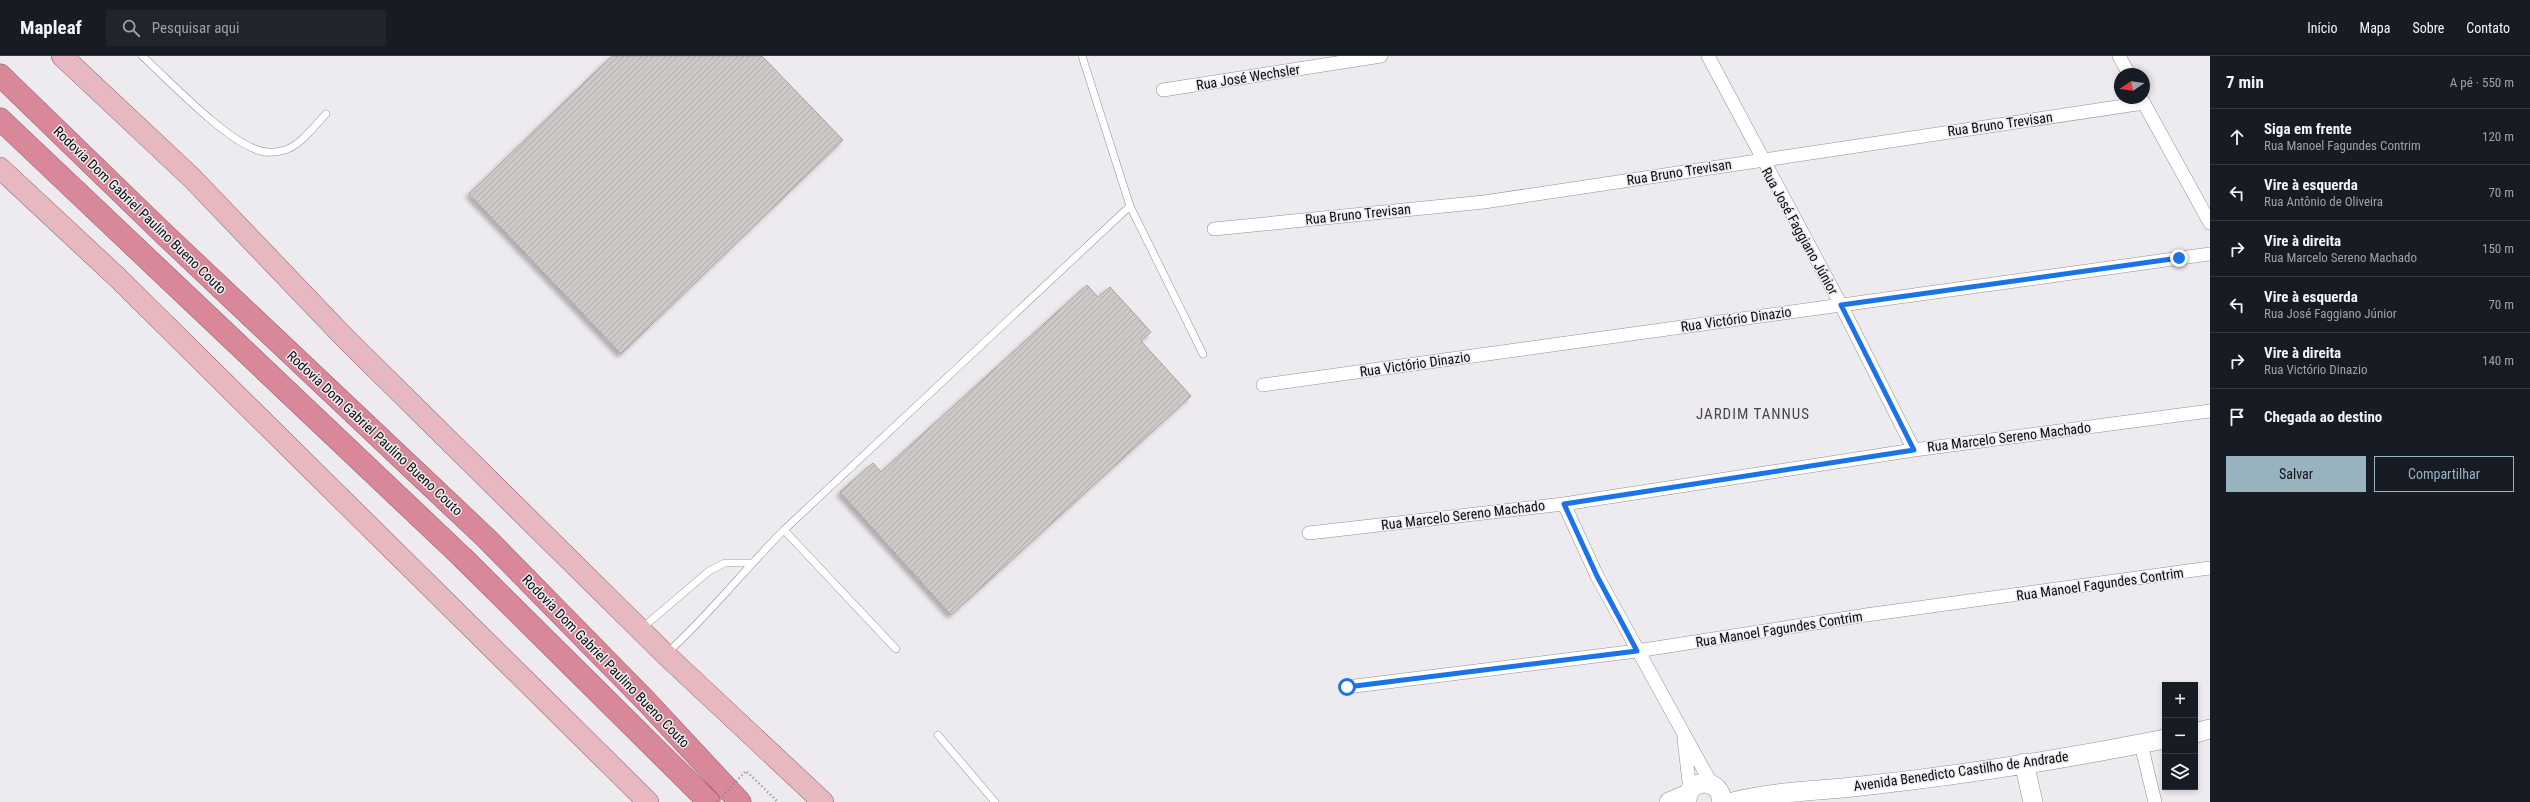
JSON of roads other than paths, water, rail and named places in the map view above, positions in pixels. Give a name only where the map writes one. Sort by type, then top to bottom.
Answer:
[{"type":"highway","name":"Rodovia Dom Gabriel Paulino Bueno Couto","points":[[0,75],[163,233],[486,538],[645,700],[740,802]]},
{"type":"highway","name":"Rodovia Dom Gabriel Paulino Bueno Couto","points":[[0,119],[462,557],[709,802]]},
{"type":"main road","points":[[62,56],[192,178],[346,338],[666,655],[823,802]]},
{"type":"main road","points":[[0,168],[119,279],[648,802]]},
{"type":"main road","points":[[2198,732],[2210,729]]},
{"type":"main road","name":"Avenida Benedicto Castilho de Andrade","points":[[1733,802],[1757,796],[1862,786],[2024,763],[2162,740]]},
{"type":"main road","points":[[2024,763],[2032,802]]},
{"type":"main road","name":"Avenida Benedicto Castilho de Andrade","points":[[1688,795],[1700,783],[1717,792],[1757,796]]},
{"type":"main road","points":[[1669,802],[1688,795]]},
{"type":"street","name":"Rua José Wechsler","points":[[1163,90],[1381,56]]},
{"type":"street","name":"Rua José Faggiano Júnior","points":[[1708,56],[1761,159],[1841,305],[1914,450]]},
{"type":"street","points":[[2119,56],[2125,68]]},
{"type":"street","name":"Rua Bruno Trevisan","points":[[1214,229],[1484,202],[2116,104]]},
{"type":"street","points":[[2144,104],[2210,223]]},
{"type":"street","name":"Rua Victório Dinazio","points":[[1263,385],[2210,254]]},
{"type":"street","name":"Rua Marcelo Sereno Machado","points":[[1309,533],[1564,504],[1914,450],[2210,411]]},
{"type":"street","points":[[1564,504],[1597,576],[1637,651],[1717,792]]},
{"type":"street","name":"Rua Manoel Fagundes Contrim","points":[[1347,687],[1637,651],[1866,615],[2210,568]]},
{"type":"street","points":[[1684,735],[1688,795]]},
{"type":"street","points":[[2141,744],[2155,802]]},
{"type":"lane","points":[[142,56],[222,128],[255,149],[264,152],[287,150],[326,114]]},
{"type":"lane","points":[[1082,56],[1130,206],[1203,354]]},
{"type":"lane","points":[[666,655],[701,622],[750,563],[784,530],[1130,206]]},
{"type":"lane","points":[[784,530],[896,649]]},
{"type":"lane","points":[[641,630],[709,571],[725,563],[750,563]]},
{"type":"lane","points":[[938,735],[994,802]]},
{"type":"district","name":"JARDIM TANNUS","points":[[1753,414]]}]
